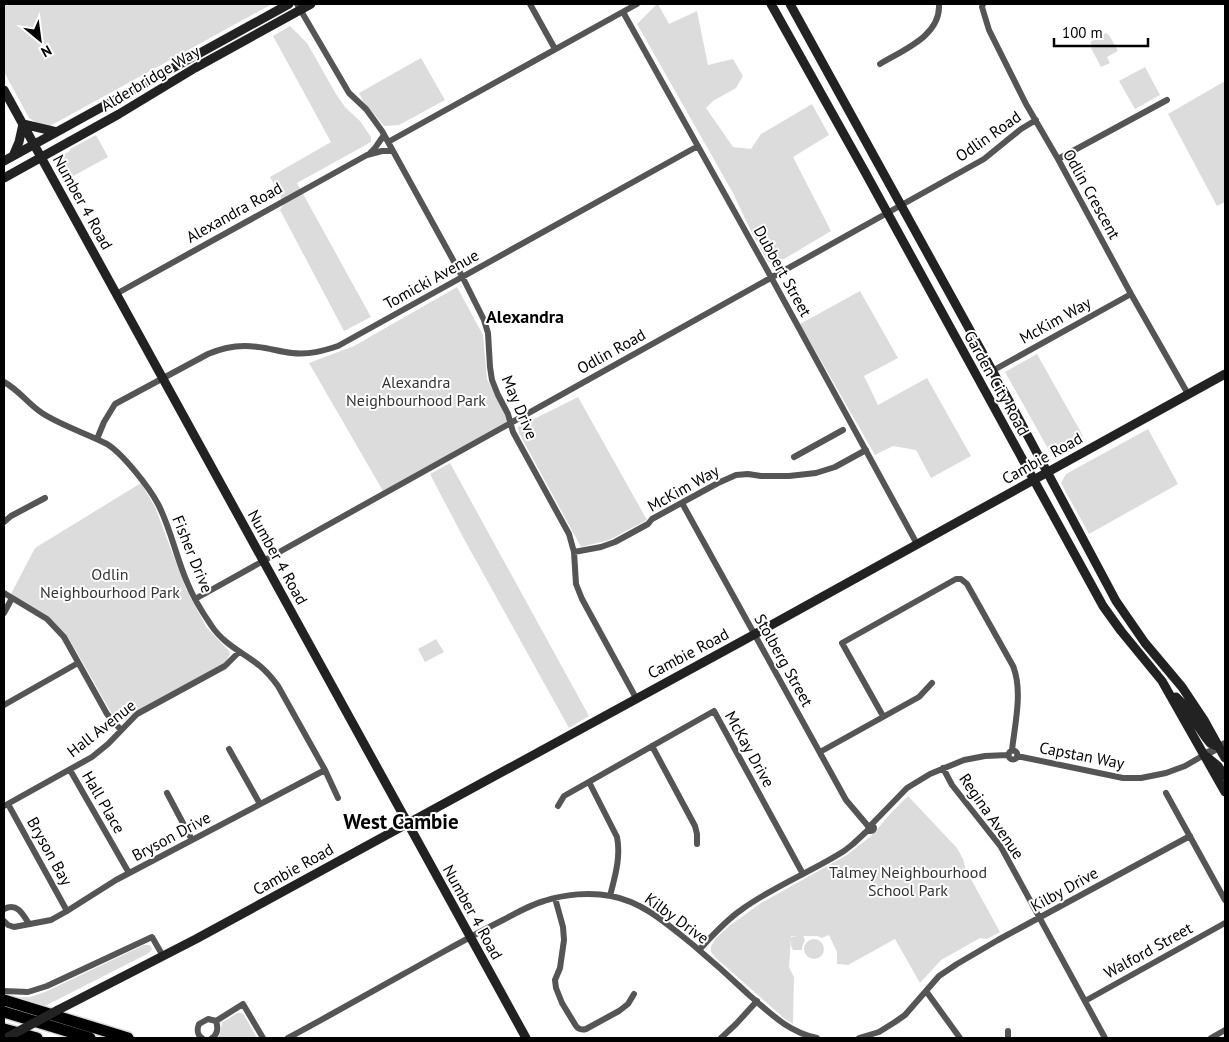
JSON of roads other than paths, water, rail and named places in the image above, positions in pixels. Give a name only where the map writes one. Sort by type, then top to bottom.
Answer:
[{"type":"highway","points":[[4,1000],[128,1038]]},
{"type":"highway","points":[[4,1012],[90,1038]]},
{"type":"highway","points":[[4,1028],[37,1038]]},
{"type":"main road","name":"Alderbridge Way","points":[[4,161],[289,4]]},
{"type":"main road","name":"Alderbridge Way","points":[[4,178],[119,114],[299,6],[311,4]]},
{"type":"main road","name":"Garden City Road","points":[[770,4],[1103,606],[1162,681],[1225,792]]},
{"type":"main road","name":"Garden City Road","points":[[790,4],[1116,600],[1144,643],[1182,687],[1222,745],[1225,758]]},
{"type":"main road","name":"Number 4 Road","points":[[4,90],[526,1038]]},
{"type":"main road","points":[[13,156],[19,142],[22,124],[57,132]]},
{"type":"main road","name":"Cambie Road","points":[[5,1038],[163,956],[754,634],[1225,374]]},
{"type":"main road","points":[[1162,681],[1183,704],[1210,743],[1222,745]]},
{"type":"main road","points":[[1204,755],[1218,766],[1225,776]]},
{"type":"street","points":[[530,4],[555,49]]},
{"type":"street","points":[[388,142],[637,4]]},
{"type":"street","points":[[880,64],[927,35],[937,17],[939,4]]},
{"type":"street","name":"Odlin Crescent","points":[[983,4],[982,7],[989,30],[1036,120],[1188,394]]},
{"type":"street","name":"May Drive","points":[[299,6],[349,93],[366,109],[384,135],[484,320],[488,333],[492,380],[511,422],[513,432],[569,534],[574,552],[576,584],[582,599],[636,698]]},
{"type":"street","name":"Dubbert Street","points":[[623,12],[917,544]]},
{"type":"street","points":[[1058,159],[1167,100]]},
{"type":"street","name":"Odlin Road","points":[[195,599],[984,159],[1021,129],[1036,120]]},
{"type":"street","name":"Alexandra Road","points":[[116,294],[367,155],[375,148],[384,135]]},
{"type":"street","name":"Tomicki Avenue","points":[[97,439],[104,422],[115,404],[208,354],[230,346],[257,346],[292,353],[322,352],[338,346],[698,146]]},
{"type":"street","name":"Alexandra Road","points":[[367,155],[382,151],[393,151]]},
{"type":"street","name":"McKim Way","points":[[992,371],[1131,294]]},
{"type":"street","name":"Fisher Drive","points":[[4,382],[17,390],[40,412],[97,439],[121,455],[154,497],[166,523],[187,583],[212,628],[223,639],[271,676],[325,770],[338,798]]},
{"type":"street","points":[[794,457],[843,430]]},
{"type":"street","name":"McKim Way","points":[[574,552],[601,547],[615,542],[718,483],[736,475],[789,476],[816,473],[834,467],[866,450]]},
{"type":"street","points":[[4,522],[45,498]]},
{"type":"street","name":"Stolberg Street","points":[[682,503],[846,800],[869,827]]},
{"type":"street","points":[[883,716],[842,643],[961,579],[967,584],[1016,674],[1018,688],[1012,754]]},
{"type":"street","points":[[4,593],[46,619],[64,637],[107,714],[121,730]]},
{"type":"street","points":[[4,612],[12,598]]},
{"type":"street","name":"Hall Avenue","points":[[6,805],[92,757],[108,744],[137,714],[225,666],[240,652]]},
{"type":"street","points":[[4,705],[78,663]]},
{"type":"street","points":[[820,752],[919,697],[932,683]]},
{"type":"street","name":"McKay Drive","points":[[558,806],[564,796],[714,711],[803,874]]},
{"type":"street","name":"Capstan Way","points":[[699,950],[740,910],[844,851],[907,788],[943,768],[964,760],[1012,754],[1123,778],[1141,778],[1166,773],[1185,766],[1222,745]]},
{"type":"street","points":[[652,746],[695,826],[697,844]]},
{"type":"street","points":[[229,749],[260,804]]},
{"type":"street","name":"Regina Avenue","points":[[943,768],[952,785],[1000,847],[1105,1038]]},
{"type":"street","name":"Hall Place","points":[[70,770],[129,873]]},
{"type":"street","name":"Bryson Drive","points":[[4,921],[8,925],[14,926],[51,920],[67,912],[116,880],[325,770]]},
{"type":"street","points":[[589,782],[617,837],[619,846],[617,867],[610,896]]},
{"type":"street","points":[[167,793],[192,840]]},
{"type":"street","points":[[1166,793],[1225,900]]},
{"type":"street","name":"Bryson Bay","points":[[6,805],[67,912]]},
{"type":"street","name":"Kilby Drive","points":[[859,1038],[879,1032],[895,1022],[904,1015],[939,976],[952,967],[1190,836]]},
{"type":"street","name":"Kilby Drive","points":[[288,1038],[470,937],[532,905],[555,898],[581,894],[610,896],[627,900],[643,908],[664,921],[791,1030],[817,1038]]},
{"type":"street","points":[[555,898],[563,927],[564,940],[560,968],[555,980],[556,988],[562,1003],[576,1026],[579,1029],[586,1029],[628,1004],[634,994]]},
{"type":"street","points":[[4,910],[9,907],[15,908],[21,912],[30,924]]},
{"type":"street","name":"Walford Street","points":[[1085,1001],[1225,923]]},
{"type":"street","points":[[4,991],[28,992],[47,986],[152,937],[163,956]]},
{"type":"street","points":[[926,991],[960,1038]]},
{"type":"street","points":[[721,1038],[757,1001]]},
{"type":"street","points":[[202,1038],[197,1030],[199,1024],[208,1019],[216,1021],[243,1004],[262,1038]]},
{"type":"street","points":[[212,1038],[217,1033],[216,1021]]},
{"type":"street","points":[[1211,1038],[1225,1030]]},
{"type":"street","points":[[1008,1031],[1008,1038]]},
{"type":"district","name":"Alexandra","points":[[525,317]]},
{"type":"district","name":"West Cambie","points":[[401,822]]},
{"type":"park label","name":"Alexandra Neighbourhood Park","points":[[416,391]]},
{"type":"park label","name":"Odlin Neighbourhood Park","points":[[110,583]]},
{"type":"park label","name":"Talmey Neighbourhood School Park","points":[[908,881]]}]
